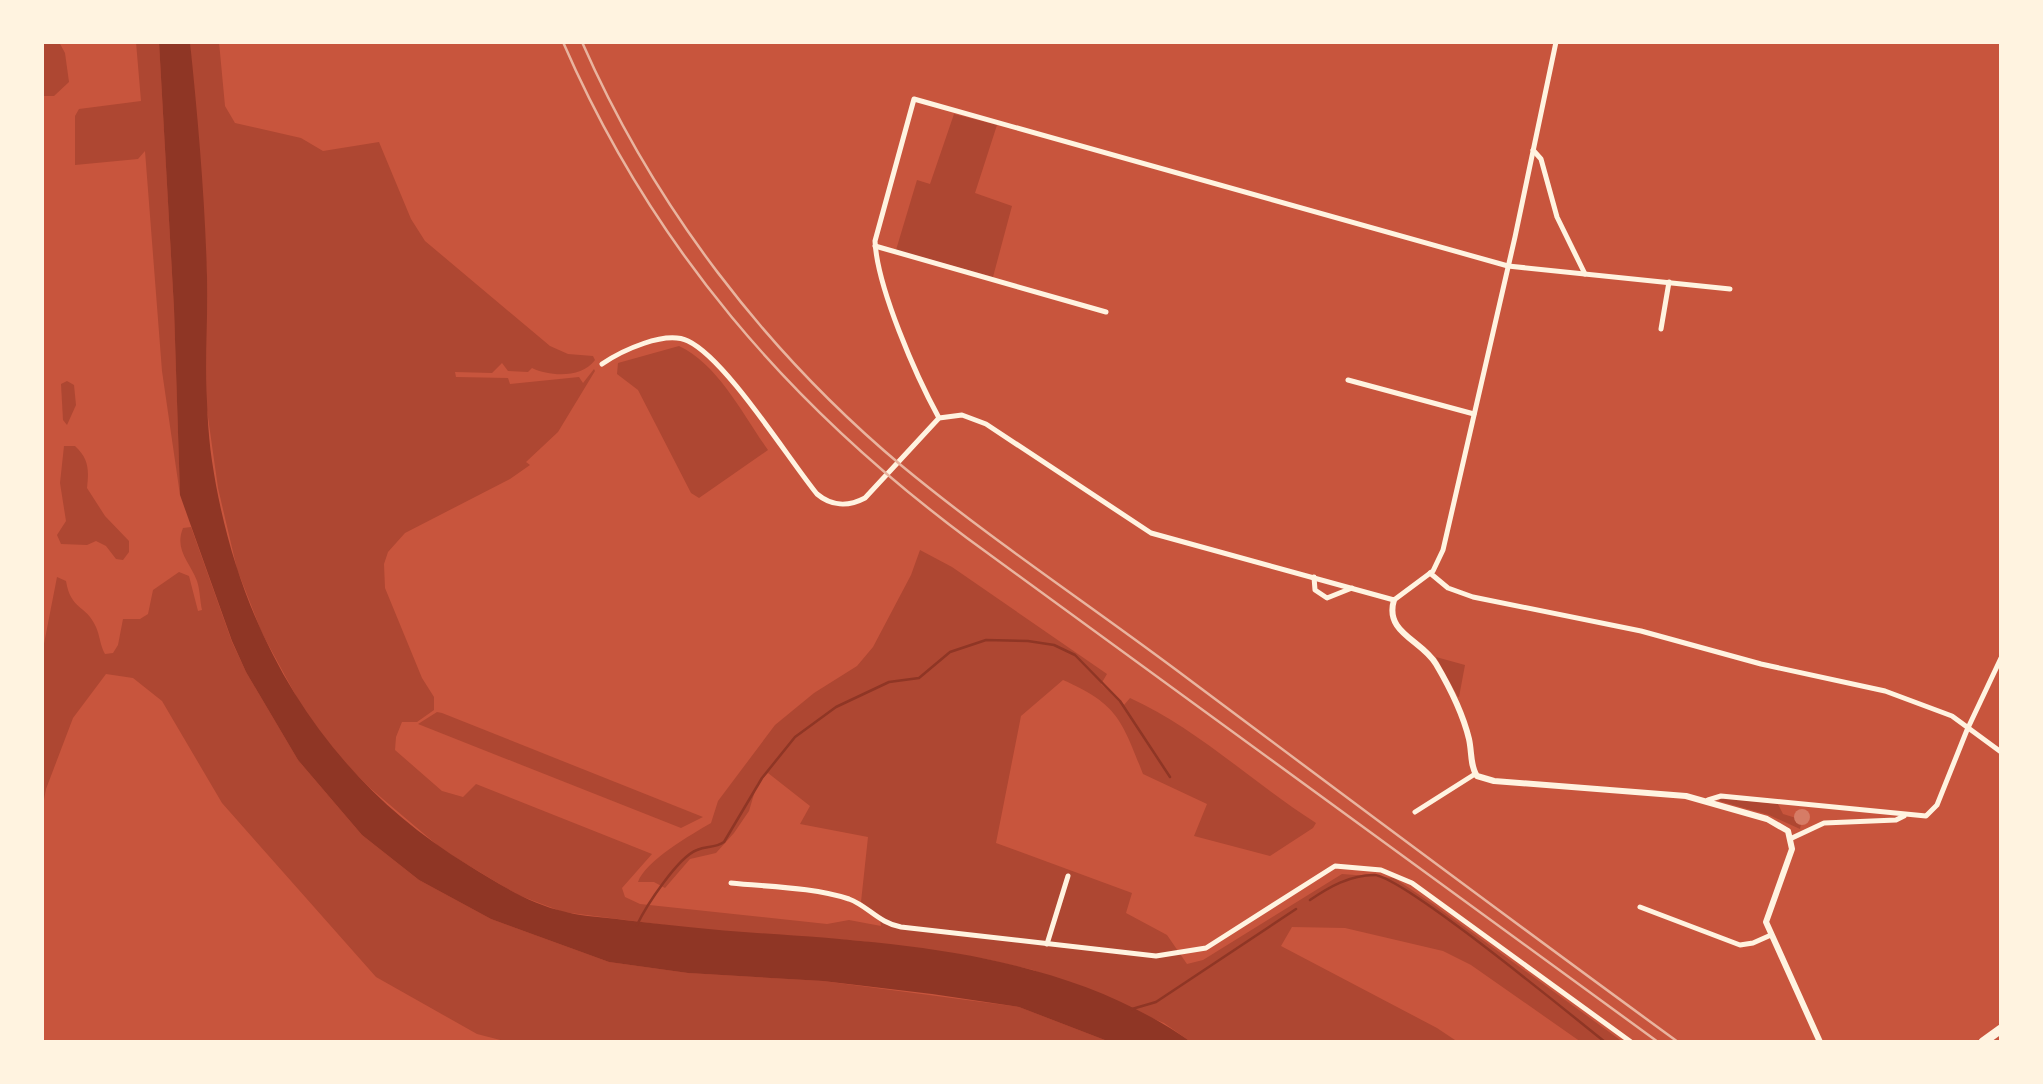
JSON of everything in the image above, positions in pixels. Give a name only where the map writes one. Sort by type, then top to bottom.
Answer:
[{"type":"highway","points":[[1983,1042],[2001,1029]]},
{"type":"street","points":[[1475,774],[1468,734],[1447,685],[1427,650],[1397,628],[1392,613],[1394,600],[1430,573],[1443,550],[1556,42]]},
{"type":"street","points":[[939,418],[921,381],[883,285],[875,246],[900,139],[914,99],[1508,266],[1730,289]]},
{"type":"street","points":[[1533,150],[1542,162],[1562,229],[1586,274]]},
{"type":"street","points":[[875,246],[1106,312]]},
{"type":"street","points":[[1661,329],[1669,282]]},
{"type":"street","points":[[602,365],[612,357],[668,337],[687,340],[711,357],[822,498],[833,503],[851,504],[864,498],[939,418],[962,415],[986,424],[1151,533],[1394,600]]},
{"type":"street","points":[[1348,380],[1474,414]]},
{"type":"street","points":[[1430,573],[1448,588],[1473,597],[1641,631],[1761,664],[1885,691],[1952,716],[1966,730],[2001,752]]},
{"type":"street","points":[[1314,577],[1315,590],[1327,598],[1352,587]]},
{"type":"street","points":[[1708,800],[1721,796],[1869,809],[1923,817],[1934,809],[1966,730],[2001,658]]},
{"type":"street","points":[[1475,774],[1494,781],[1646,791],[1708,800],[1767,818],[1786,829],[1792,838],[1792,849],[1766,922],[1820,1042]]},
{"type":"street","points":[[1415,811],[1475,774]]},
{"type":"street","points":[[1792,838],[1824,822],[1896,820],[1904,816]]},
{"type":"street","points":[[731,883],[837,896],[857,902],[880,920],[893,925],[1156,956],[1196,952],[1226,938],[1335,866],[1374,868],[1402,877],[1631,1042]]},
{"type":"street","points":[[1047,944],[1068,876]]},
{"type":"street","points":[[1640,907],[1740,944],[1753,943],[1770,935]]},
{"type":"shaded area","points":[[42,42],[59,42],[65,53],[69,82],[54,96],[42,96]]},
{"type":"shaded area","points":[[136,42],[159,42],[174,309],[180,495],[162,371],[145,151],[138,159],[75,165],[75,116],[79,109],[141,101]]},
{"type":"shaded area","points":[[159,42],[190,42],[206,247],[209,438],[224,523],[242,582],[265,639],[294,693],[329,742],[370,788],[416,829],[468,865],[539,904],[588,916],[870,942],[983,958],[1038,971],[1091,989],[1143,1012],[1191,1042],[1110,1042],[1019,1007],[932,994],[823,981],[688,973],[609,962],[491,919],[419,880],[362,835],[298,760],[246,672],[232,641],[180,495],[174,309]]},
{"type":"shaded area","points":[[190,42],[219,42],[225,106],[235,123],[301,138],[323,151],[379,142],[411,219],[425,241],[550,346],[568,354],[593,356],[595,360],[582,370],[566,374],[548,373],[532,368],[528,372],[508,371],[502,363],[492,373],[455,372],[456,377],[508,378],[510,384],[579,377],[583,383],[594,369],[595,371],[558,432],[526,462],[530,465],[510,479],[405,533],[388,552],[384,564],[385,588],[422,678],[434,697],[434,710],[417,722],[402,722],[396,737],[395,750],[442,791],[463,797],[476,784],[652,854],[622,888],[625,897],[640,904],[827,924],[849,920],[881,926],[879,915],[861,902],[868,837],[800,824],[810,806],[768,773],[757,784],[749,811],[716,853],[690,859],[665,888],[654,882],[638,882],[659,857],[711,823],[718,801],[775,725],[814,693],[857,666],[873,647],[911,575],[920,550],[952,567],[1107,674],[1101,684],[1124,705],[1130,698],[1179,725],[1316,823],[1313,828],[1270,856],[1194,836],[1207,804],[1143,774],[1116,716],[1096,697],[1063,680],[1021,716],[996,843],[1132,893],[1126,913],[1167,935],[1187,964],[1203,960],[1342,874],[1394,878],[1623,1042],[1581,1042],[1471,965],[1443,951],[1345,928],[1292,927],[1281,946],[1437,1028],[1458,1042],[1191,1042],[1164,1023],[1033,970],[986,959],[861,941],[704,930],[563,912],[518,895],[443,850],[370,788],[338,756],[302,707],[262,633],[237,569],[218,488],[207,410],[207,275]]},
{"type":"shaded area","points":[[954,114],[997,125],[975,193],[1012,206],[993,277],[896,250],[917,180],[930,184]]},
{"type":"shaded area","points":[[679,346],[693,354],[718,378],[768,450],[699,498],[691,493],[638,390],[617,374],[618,363]]},
{"type":"shaded area","points":[[67,381],[74,385],[76,405],[67,425],[63,420],[61,384]]},
{"type":"shaded area","points":[[64,446],[75,446],[83,456],[88,470],[87,488],[105,516],[129,541],[129,552],[123,560],[116,559],[106,546],[96,541],[87,545],[61,544],[57,535],[66,521],[60,483]]},
{"type":"shaded area","points":[[191,527],[232,642],[246,672],[298,760],[362,835],[419,880],[491,919],[609,962],[688,973],[823,981],[1019,1007],[1110,1042],[508,1042],[477,1034],[376,977],[222,803],[162,701],[133,678],[106,674],[73,718],[46,789],[42,811],[42,654],[57,577],[66,581],[71,598],[92,620],[105,654],[113,653],[118,645],[123,619],[140,619],[148,614],[153,590],[179,572],[189,576],[198,611],[202,610],[197,581],[180,543],[183,528]]},
{"type":"shaded area","points":[[1436,657],[1465,665],[1459,697],[1458,697]]},
{"type":"shaded area","points":[[437,712],[703,817],[681,828],[418,724]]},
{"type":"shaded area","points":[[1720,798],[1778,804],[1783,814],[1796,818],[1796,823],[1801,824],[1800,829],[1769,815],[1719,801]]},
{"type":"building","points":[[1799,809],[1805,809],[1810,817],[1808,823],[1799,825],[1794,820],[1794,814]]},
{"type":"waterway","points":[[637,925],[655,895],[689,854],[724,842],[762,778],[795,737],[836,707],[889,682],[919,678],[950,652],[986,640],[1054,645],[1075,655],[1120,701],[1170,777]]},
{"type":"waterway","points":[[1310,900],[1348,879],[1374,875],[1391,881],[1451,921],[1605,1042]]},
{"type":"waterway","points":[[1132,1009],[1156,1002],[1296,909]]},
{"type":"railway","points":[[563,42],[599,117],[639,187],[683,254],[732,317],[784,377],[841,433],[902,487],[967,538],[1658,1042]]},
{"type":"railway","points":[[582,42],[611,103],[679,218],[760,325],[804,374],[852,421],[902,466],[969,519],[1678,1042]]}]
